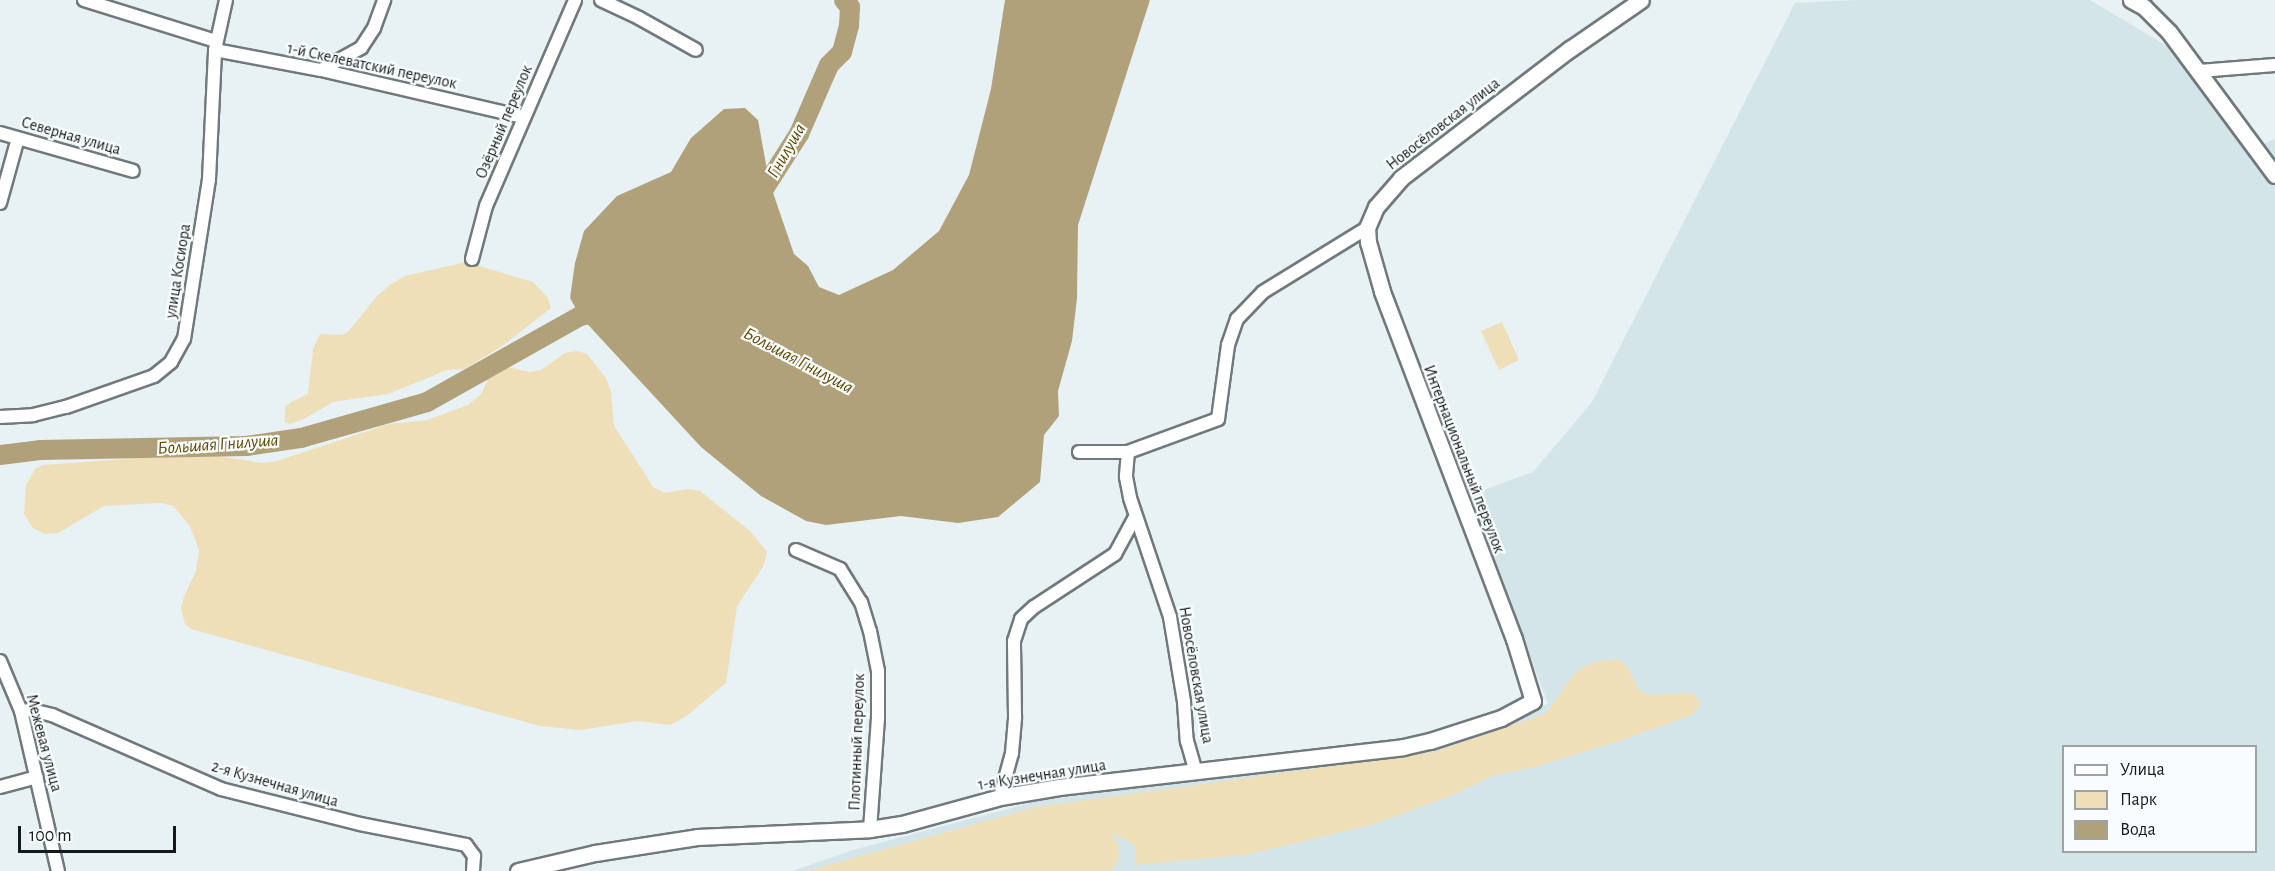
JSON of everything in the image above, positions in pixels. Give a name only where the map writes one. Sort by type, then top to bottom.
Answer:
[{"type":"street","name":"1-й Скелеватский переулок","points":[[84,0],[215,45],[523,117]]},
{"type":"street","name":"улица Косиора","points":[[0,417],[33,415],[66,407],[154,376],[171,362],[184,339],[208,179],[215,45],[225,0]]},
{"type":"street","points":[[321,70],[362,48],[374,28],[384,0]]},
{"type":"street","name":"Озёрный переулок","points":[[472,259],[478,228],[523,117],[575,0]]},
{"type":"street","points":[[601,0],[639,18],[696,51]]},
{"type":"street","name":"Новосёловская улица","points":[[1079,452],[1128,452],[1218,419],[1228,345],[1237,319],[1263,292],[1366,228],[1376,207],[1401,178],[1570,49],[1641,0]]},
{"type":"street","points":[[2131,0],[2144,7],[2169,32],[2275,175]]},
{"type":"street","points":[[2199,71],[2275,65]]},
{"type":"street","name":"Северная улица","points":[[0,133],[133,171]]},
{"type":"street","points":[[0,203],[18,138]]},
{"type":"street","name":"Интернациональный переулок","points":[[1366,228],[1382,291],[1514,639],[1533,701]]},
{"type":"street","name":"Новосёловская улица","points":[[1128,452],[1126,477],[1135,517],[1170,617],[1184,702],[1187,741],[1196,772]]},
{"type":"street","points":[[1000,797],[1012,753],[1015,716],[1014,640],[1021,619],[1042,601],[1115,554],[1135,517]]},
{"type":"street","name":"Плотинный переулок","points":[[796,550],[840,569],[861,602],[870,631],[878,671],[878,718],[870,829]]},
{"type":"street","name":"Межевая улица","points":[[0,662],[21,711],[58,871]]},
{"type":"street","name":"1-я Кузнечная улица","points":[[518,871],[595,853],[697,837],[870,829],[902,824],[1000,797],[1059,787],[1403,747],[1431,741],[1501,718],[1533,701]]},
{"type":"street","name":"2-я Кузнечная улица","points":[[21,711],[32,710],[52,715],[221,789],[360,824],[466,845],[474,856],[473,871]]},
{"type":"street","points":[[0,787],[38,777]]},
{"type":"shaded area","points":[[1858,0],[2090,0],[2167,46],[2250,150],[2275,139],[2275,871],[792,871],[853,850],[1038,801],[1438,748],[1548,704],[1471,495],[1533,472],[1592,402],[1795,3]]},
{"type":"green space","points":[[466,262],[533,282],[548,298],[551,308],[501,347],[464,369],[447,370],[388,394],[333,402],[304,419],[290,424],[285,422],[285,407],[308,394],[313,349],[320,334],[342,335],[348,332],[377,296],[405,276]]},
{"type":"green space","points":[[1502,322],[1519,360],[1499,370],[1481,331]]},
{"type":"green space","points":[[578,351],[587,354],[606,378],[611,392],[614,426],[654,488],[666,493],[688,489],[700,491],[750,531],[767,552],[763,567],[737,606],[726,683],[685,717],[670,725],[637,721],[580,730],[540,726],[191,629],[185,624],[181,609],[184,596],[196,571],[199,550],[190,526],[173,506],[161,503],[104,506],[58,533],[45,534],[33,528],[24,514],[26,485],[35,469],[43,465],[139,458],[219,456],[262,463],[277,461],[389,424],[427,420],[468,405],[481,394],[493,369],[513,368],[530,372],[541,370],[565,353]]},
{"type":"green space","points":[[1606,660],[1620,660],[1627,666],[1638,689],[1648,695],[1692,693],[1699,700],[1699,707],[1692,715],[1620,741],[1530,768],[1492,776],[1451,796],[1371,825],[1246,855],[1135,865],[1136,848],[1129,841],[1111,834],[1118,844],[1119,858],[1111,871],[807,871],[1036,807],[1434,752],[1547,713],[1573,675],[1587,665]]},
{"type":"water","points":[[1005,0],[1150,0],[1078,225],[1077,298],[1072,341],[1058,391],[1059,416],[1044,435],[1040,482],[998,517],[958,523],[901,516],[826,525],[806,521],[761,496],[701,447],[580,316],[570,298],[575,263],[584,231],[617,196],[671,172],[691,138],[724,109],[745,108],[758,120],[769,181],[794,254],[808,266],[819,287],[839,295],[893,270],[939,231],[969,175],[991,89]]},
{"type":"waterway","name":"Гнилуша","points":[[755,203],[799,134],[829,65],[842,52],[849,26],[850,7],[844,0]]},
{"type":"waterway","name":"Большая Гнилуша","points":[[0,455],[40,450],[246,446],[301,438],[427,402],[580,316],[607,311]]}]
